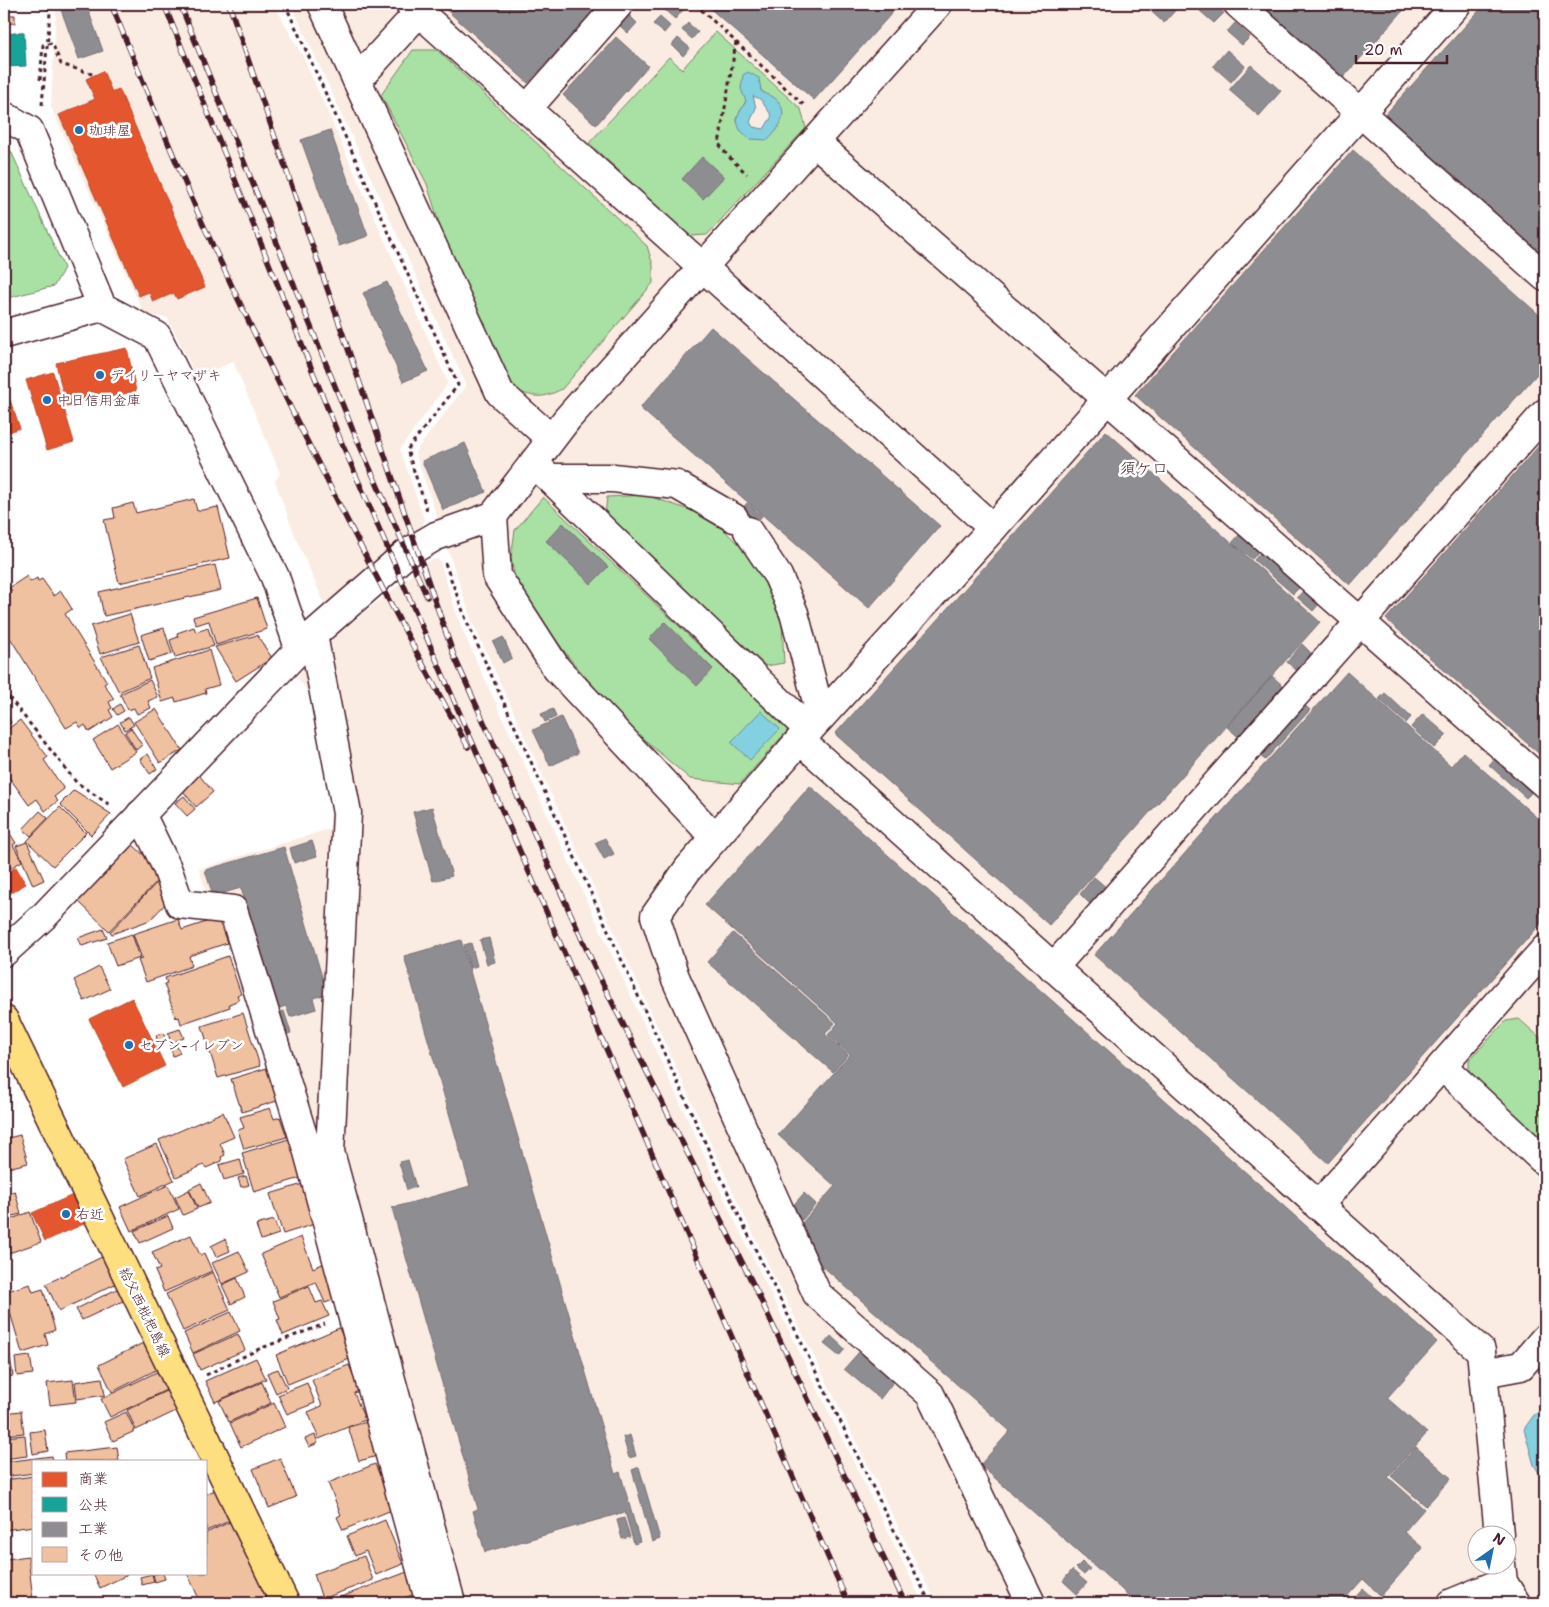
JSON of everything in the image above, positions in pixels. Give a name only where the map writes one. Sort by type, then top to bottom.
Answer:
[{"type":"main road","name":"給父西枇杷島線","points":[[4,1020],[286,1603]]},
{"type":"street","points":[[322,4],[500,392],[552,439]]},
{"type":"street","points":[[526,109],[619,4]]},
{"type":"street","points":[[4,952],[45,915],[306,641],[407,553],[436,536],[493,516],[542,470],[552,439],[938,4]]},
{"type":"street","points":[[1238,4],[1545,276]]},
{"type":"street","points":[[1031,1603],[930,1394],[818,1294],[674,977],[655,916],[688,869],[810,729],[993,528],[1457,4]]},
{"type":"street","points":[[357,80],[414,8],[993,528]]},
{"type":"street","points":[[4,116],[29,130],[102,306],[157,336],[306,641],[346,813],[330,1152],[451,1603]]},
{"type":"street","points":[[822,134],[1107,399],[1545,784]]},
{"type":"street","points":[[4,334],[102,306]]},
{"type":"street","points":[[1053,968],[1545,413]]},
{"type":"street","points":[[542,470],[677,485],[741,525],[778,576],[794,613],[810,729]]},
{"type":"street","points":[[542,470],[810,729],[1053,968],[1481,1351],[1498,1524]]},
{"type":"street","points":[[493,516],[497,576],[557,669],[716,838]]},
{"type":"street","points":[[137,818],[167,868],[180,904],[232,910],[308,1152],[430,1603]]},
{"type":"street","points":[[1318,1206],[1545,950]]},
{"type":"street","points":[[1442,1066],[1545,1162]]},
{"type":"street","points":[[1483,1372],[1521,1366],[1545,1338]]},
{"type":"street","points":[[1452,1603],[1506,1583]]},
{"type":"path","points":[[285,4],[458,386],[406,450],[467,622],[736,1210],[930,1603]]},
{"type":"path","points":[[695,4],[736,42],[822,134]]},
{"type":"path","points":[[736,42],[720,144],[726,155],[769,194]]},
{"type":"path","points":[[40,80],[44,45],[52,43],[61,64],[95,75]]},
{"type":"path","points":[[4,691],[76,782],[137,818]]},
{"type":"path","points":[[181,1387],[259,1349],[352,1314]]},
{"type":"shaded area","points":[[53,4],[274,4],[304,59],[448,383],[400,449],[424,519],[421,528],[325,605],[297,541],[275,481],[280,473],[233,361],[197,379],[168,318],[144,314],[51,107],[56,12]]},
{"type":"shaded area","points":[[291,4],[1545,4],[1545,1603],[936,1603],[740,1207],[472,621],[415,452],[466,385]]},
{"type":"shaded area","points":[[439,559],[461,627],[729,1209],[923,1603],[438,1603],[237,904],[208,899],[199,869],[329,829],[333,794],[308,691],[296,677],[330,640],[430,560]]},
{"type":"green space","points":[[716,32],[801,109],[806,128],[707,235],[689,236],[589,143],[669,57],[682,69]],"holes":[[[758,78],[761,91],[777,100],[781,105],[768,140],[736,119],[746,101],[745,95]]]},
{"type":"green space","points":[[413,50],[437,50],[647,246],[653,265],[653,283],[562,389],[555,392],[539,396],[528,395],[515,390],[456,277],[427,184],[381,95]]},
{"type":"green space","points":[[4,145],[11,151],[64,268],[54,286],[4,299]]},
{"type":"green space","points":[[646,495],[692,511],[724,530],[750,556],[766,585],[782,624],[784,663],[766,666],[605,515],[607,497]]},
{"type":"green space","points":[[543,497],[788,730],[740,784],[690,779],[625,723],[571,660],[517,589],[511,558],[515,530]]},
{"type":"green space","points":[[1519,1019],[1545,1042],[1545,1142],[1469,1073],[1469,1060],[1506,1021]]},
{"type":"water","points":[[748,72],[759,78],[761,91],[775,98],[780,103],[783,115],[782,120],[768,140],[750,139],[740,130],[736,119],[746,101],[741,89],[743,75]],"holes":[[[753,96],[760,99],[772,116],[764,129],[753,127],[750,122],[756,108]]]},
{"type":"water","points":[[761,711],[780,729],[750,760],[731,742]]},
{"type":"water","points":[[1545,1408],[1545,1482],[1534,1465],[1524,1429],[1534,1415]]},
{"type":"building: 商業","points":[[103,71],[112,92],[119,89],[205,287],[177,299],[174,293],[153,302],[149,292],[139,296],[59,115],[95,99],[86,79]]},
{"type":"building: 商業","points":[[127,348],[136,391],[66,407],[56,363]]},
{"type":"building: 商業","points":[[53,372],[74,442],[47,450],[26,380]]},
{"type":"building: 商業","points":[[4,384],[20,428],[4,434]]},
{"type":"building: 商業","points":[[16,867],[26,884],[4,897],[4,874]]},
{"type":"building: 商業","points":[[132,998],[165,1066],[123,1087],[89,1019]]},
{"type":"building: 商業","points":[[73,1195],[86,1223],[45,1241],[32,1213]]},
{"type":"building: 公共","points":[[24,32],[26,66],[5,67],[4,34]]},
{"type":"building: 工業","points":[[59,4],[86,4],[103,51],[79,59]]},
{"type":"building: 工業","points":[[440,4],[600,4],[528,83]]},
{"type":"building: 工業","points":[[658,4],[680,4],[685,8],[675,19]]},
{"type":"building: 工業","points":[[705,4],[900,4],[814,100]]},
{"type":"building: 工業","points":[[1143,4],[1176,4],[1179,6],[1164,23]]},
{"type":"building: 工業","points":[[1206,4],[1213,4],[1224,13],[1214,23],[1200,11]]},
{"type":"building: 工業","points":[[1257,4],[1409,4],[1342,79]]},
{"type":"building: 工業","points":[[1485,4],[1545,4],[1545,261],[1384,116]]},
{"type":"building: 工業","points":[[629,15],[637,23],[628,33],[619,25]]},
{"type":"building: 工業","points":[[660,17],[670,26],[664,33],[653,24]]},
{"type":"building: 工業","points":[[688,23],[698,32],[692,39],[682,30]]},
{"type":"building: 工業","points":[[1235,23],[1250,37],[1242,45],[1227,32]]},
{"type":"building: 工業","points":[[616,37],[648,66],[596,125],[563,95]]},
{"type":"building: 工業","points":[[678,38],[690,48],[683,56],[672,45]]},
{"type":"building: 工業","points":[[1227,50],[1245,66],[1231,82],[1213,66]]},
{"type":"building: 工業","points":[[1251,65],[1281,91],[1259,116],[1229,90]]},
{"type":"building: 工業","points":[[330,130],[368,236],[339,246],[301,140]]},
{"type":"building: 工業","points":[[1353,150],[1545,320],[1545,365],[1350,585],[1135,395]]},
{"type":"building: 工業","points":[[702,157],[724,177],[703,199],[682,179]]},
{"type":"building: 工業","points":[[387,282],[428,371],[403,382],[363,293]]},
{"type":"building: 工業","points":[[711,327],[940,526],[869,608],[640,408]]},
{"type":"building: 工業","points":[[1106,431],[1320,622],[1049,925],[835,734]]},
{"type":"building: 工業","points":[[1545,439],[1545,759],[1386,619]]},
{"type":"building: 工業","points":[[465,443],[486,492],[443,510],[422,461]]},
{"type":"building: 工業","points":[[747,503],[762,516],[745,536],[730,523]]},
{"type":"building: 工業","points":[[563,523],[608,567],[591,584],[546,541]]},
{"type":"building: 工業","points":[[1240,534],[1259,551],[1252,559],[1232,543]]},
{"type":"building: 工業","points":[[1262,551],[1301,586],[1293,594],[1254,560]]},
{"type":"building: 工業","points":[[1303,591],[1319,604],[1313,611],[1297,597]]},
{"type":"building: 工業","points":[[665,622],[713,669],[697,686],[649,639]]},
{"type":"building: 工業","points":[[503,637],[512,658],[503,663],[493,642]]},
{"type":"building: 工業","points":[[1302,644],[1311,653],[1296,670],[1287,662]]},
{"type":"building: 工業","points":[[1347,672],[1451,766],[1463,752],[1545,825],[1545,919],[1328,1163],[1094,955]]},
{"type":"building: 工業","points":[[1272,676],[1310,710],[1265,760],[1227,727]]},
{"type":"building: 工業","points":[[1385,693],[1411,717],[1406,723],[1379,699]]},
{"type":"building: 工業","points":[[553,709],[556,717],[545,722],[541,714]]},
{"type":"building: 工業","points":[[1423,714],[1447,735],[1434,748],[1411,727]]},
{"type":"building: 工業","points":[[561,717],[578,753],[550,766],[533,730]]},
{"type":"building: 工業","points":[[1497,756],[1535,789],[1526,798],[1489,765]]},
{"type":"building: 工業","points":[[810,786],[1437,1342],[1387,1398],[1427,1433],[1388,1477],[1424,1509],[1404,1532],[1423,1548],[1381,1596],[1363,1579],[1341,1603],[1137,1603],[980,1465],[1010,1431],[820,1264],[801,1224],[835,1186],[778,1135],[850,1055],[828,1035],[838,1023],[705,905]]},
{"type":"building: 工業","points":[[432,807],[452,876],[433,881],[413,812]]},
{"type":"building: 工業","points":[[605,838],[614,854],[604,859],[595,843]]},
{"type":"building: 工業","points":[[312,841],[317,856],[294,863],[290,848]]},
{"type":"building: 工業","points":[[284,847],[327,994],[313,998],[316,1009],[290,1017],[286,1006],[277,1009],[241,888],[213,896],[205,870]]},
{"type":"building: 工業","points":[[1094,877],[1107,888],[1091,905],[1080,894]]},
{"type":"building: 工業","points":[[733,933],[835,1023],[825,1034],[848,1055],[833,1072],[707,962]]},
{"type":"building: 工業","points":[[489,938],[495,962],[487,964],[480,940]]},
{"type":"building: 工業","points":[[461,940],[615,1474],[620,1472],[640,1542],[634,1544],[625,1512],[485,1552],[473,1511],[478,1509],[392,1208],[470,1186],[404,956]]},
{"type":"building: 工業","points":[[471,943],[477,966],[470,968],[464,945]]},
{"type":"building: 工業","points":[[284,1011],[291,1033],[278,1037],[272,1014]]},
{"type":"building: 工業","points":[[408,1160],[416,1187],[407,1190],[399,1162]]},
{"type":"building: 工業","points":[[804,1193],[816,1204],[802,1220],[790,1209]]},
{"type":"building: 工業","points":[[831,1336],[845,1349],[839,1356],[824,1344]]},
{"type":"building: 工業","points":[[859,1352],[894,1381],[880,1399],[844,1369]]},
{"type":"building: 工業","points":[[630,1435],[636,1456],[629,1458],[623,1437]]},
{"type":"building: 工業","points":[[1416,1447],[1451,1478],[1426,1506],[1391,1476]]},
{"type":"building: 工業","points":[[639,1467],[660,1539],[652,1542],[632,1470]]},
{"type":"building: 工業","points":[[624,1518],[630,1537],[622,1539],[617,1520]]},
{"type":"building: 工業","points":[[1082,1562],[1090,1569],[1084,1575],[1076,1568]]},
{"type":"building: 工業","points":[[1072,1570],[1087,1583],[1077,1594],[1063,1581]]},
{"type":"building: 工業","points":[[1363,1589],[1377,1602],[1350,1603]]},
{"type":"building: その他","points":[[4,15],[15,15],[15,23],[4,24]]},
{"type":"building: その他","points":[[194,499],[197,511],[218,507],[230,558],[119,583],[104,520],[115,518],[113,508],[133,503],[136,513]]},
{"type":"building: その他","points":[[215,565],[221,590],[104,616],[99,592]]},
{"type":"building: その他","points":[[27,576],[30,582],[37,578],[38,581],[42,579],[54,596],[61,591],[72,609],[65,614],[107,682],[104,684],[114,699],[109,702],[112,708],[109,710],[113,717],[89,732],[85,725],[81,728],[77,722],[66,728],[4,628],[4,603],[6,601],[4,597],[12,592],[9,588]]},
{"type":"building: その他","points":[[257,598],[267,629],[216,645],[209,621],[196,625],[193,617]]},
{"type":"building: その他","points":[[130,614],[139,642],[100,654],[91,626]]},
{"type":"building: その他","points":[[194,627],[196,632],[208,628],[214,646],[175,657],[170,640],[178,637],[177,633]]},
{"type":"building: その他","points":[[164,628],[172,654],[149,661],[141,635]]},
{"type":"building: その他","points":[[257,635],[272,658],[236,681],[215,647]]},
{"type":"building: その他","points":[[139,645],[150,678],[119,692],[101,657]]},
{"type":"building: その他","points":[[209,650],[219,685],[205,689],[206,693],[176,702],[175,698],[162,702],[152,668]]},
{"type":"building: その他","points":[[150,680],[158,697],[148,701],[151,708],[137,714],[134,708],[128,710],[120,694]]},
{"type":"building: その他","points":[[120,704],[124,711],[117,715],[113,709]]},
{"type":"building: その他","points":[[4,707],[11,723],[4,726]]},
{"type":"building: その他","points":[[156,709],[182,750],[160,763],[134,722]]},
{"type":"building: その他","points":[[129,717],[134,725],[125,730],[120,722]]},
{"type":"building: その他","points":[[20,720],[48,757],[44,760],[64,789],[54,797],[58,801],[45,811],[37,799],[29,805],[4,770],[4,732]]},
{"type":"building: その他","points":[[118,724],[136,752],[110,768],[93,740]]},
{"type":"building: その他","points":[[131,728],[142,745],[136,750],[125,732]]},
{"type":"building: その他","points":[[148,754],[157,769],[150,774],[140,759]]},
{"type":"building: その他","points":[[199,775],[213,792],[196,807],[182,790]]},
{"type":"building: その他","points":[[74,790],[111,814],[91,835],[60,804]]},
{"type":"building: その他","points":[[184,796],[195,809],[187,816],[175,803]]},
{"type":"building: その他","points":[[60,807],[86,833],[53,866],[27,841]]},
{"type":"building: その他","points":[[40,811],[48,818],[31,836],[23,829]]},
{"type":"building: その他","points":[[7,829],[16,843],[13,845],[22,861],[4,872],[4,831]]},
{"type":"building: その他","points":[[27,842],[44,880],[33,885],[16,846]]},
{"type":"building: その他","points":[[131,843],[164,874],[109,931],[76,899]]},
{"type":"building: その他","points":[[161,878],[170,899],[150,920],[112,934],[110,932]]},
{"type":"building: その他","points":[[218,918],[227,943],[189,956],[192,966],[146,982],[138,960],[142,959],[133,934],[178,919],[182,930]]},
{"type":"building: その他","points":[[103,929],[107,938],[82,946],[78,938]]},
{"type":"building: その他","points":[[132,934],[140,958],[116,966],[107,942]]},
{"type":"building: その他","points":[[228,956],[241,994],[237,995],[239,1000],[229,1004],[230,1007],[181,1024],[179,1017],[176,1018],[164,984],[167,983],[165,978]]},
{"type":"building: その他","points":[[99,967],[110,989],[84,1001],[74,980]]},
{"type":"building: その他","points":[[243,1013],[260,1066],[218,1078],[202,1026]]},
{"type":"building: その他","points":[[180,1029],[184,1038],[171,1043],[168,1033]]},
{"type":"building: その他","points":[[163,1033],[166,1040],[158,1043],[156,1035]]},
{"type":"building: その他","points":[[176,1044],[180,1053],[173,1056],[170,1046]]},
{"type":"building: その他","points":[[270,1067],[280,1100],[242,1112],[231,1079]]},
{"type":"building: その他","points":[[270,1108],[274,1119],[280,1117],[287,1137],[244,1149],[238,1130],[244,1128],[240,1117]]},
{"type":"building: その他","points":[[223,1112],[234,1137],[220,1143],[225,1155],[221,1157],[222,1161],[206,1168],[204,1165],[176,1177],[159,1140]]},
{"type":"building: その他","points":[[20,1135],[28,1163],[4,1169],[4,1139]]},
{"type":"building: その他","points":[[292,1138],[304,1177],[254,1192],[242,1153]]},
{"type":"building: その他","points":[[157,1144],[174,1180],[140,1196],[123,1159]]},
{"type":"building: その他","points":[[240,1159],[244,1174],[224,1180],[219,1165]]},
{"type":"building: その他","points":[[246,1176],[249,1185],[241,1187],[238,1178]]},
{"type":"building: その他","points":[[201,1183],[210,1203],[198,1208],[189,1189]]},
{"type":"building: その他","points":[[306,1183],[318,1223],[283,1234],[270,1194]]},
{"type":"building: その他","points":[[168,1185],[179,1209],[131,1231],[120,1207]]},
{"type":"building: その他","points":[[189,1190],[197,1209],[183,1215],[175,1197]]},
{"type":"building: その他","points":[[15,1191],[21,1214],[4,1218],[4,1194]]},
{"type":"building: その他","points":[[30,1212],[41,1242],[6,1254],[4,1247],[4,1222]]},
{"type":"building: その他","points":[[168,1216],[173,1228],[140,1243],[134,1231]]},
{"type":"building: その他","points":[[274,1220],[279,1234],[261,1240],[256,1225]]},
{"type":"building: その他","points":[[191,1235],[200,1255],[204,1253],[212,1271],[164,1292],[155,1271],[160,1269],[152,1252]]},
{"type":"building: その他","points":[[301,1237],[313,1268],[327,1262],[336,1299],[325,1303],[316,1282],[279,1297],[261,1254]]},
{"type":"building: その他","points":[[225,1239],[230,1251],[216,1257],[211,1246]]},
{"type":"building: その他","points":[[239,1251],[249,1272],[222,1284],[212,1263]]},
{"type":"building: その他","points":[[104,1256],[117,1283],[59,1311],[46,1284]]},
{"type":"building: その他","points":[[213,1272],[230,1310],[183,1331],[166,1294]]},
{"type":"building: その他","points":[[237,1278],[245,1297],[231,1304],[222,1285]]},
{"type":"building: その他","points":[[30,1284],[33,1292],[43,1289],[55,1330],[45,1334],[48,1345],[22,1353],[4,1292]]},
{"type":"building: その他","points":[[309,1286],[316,1303],[322,1301],[329,1316],[283,1335],[277,1320],[280,1319],[273,1301]]},
{"type":"building: その他","points":[[119,1288],[125,1300],[82,1320],[76,1309]]},
{"type":"building: その他","points":[[231,1312],[240,1331],[193,1353],[184,1333]]},
{"type":"building: その他","points":[[4,1314],[9,1345],[4,1346]]},
{"type":"building: その他","points":[[339,1328],[352,1358],[288,1384],[276,1355]]},
{"type":"building: その他","points":[[238,1334],[245,1350],[200,1370],[193,1354]]},
{"type":"building: その他","points":[[145,1342],[158,1369],[112,1392],[99,1365]]},
{"type":"building: その他","points":[[4,1349],[9,1349],[13,1376],[4,1377]]},
{"type":"building: その他","points":[[30,1356],[33,1374],[17,1376],[15,1358]]},
{"type":"building: その他","points":[[256,1358],[266,1379],[215,1402],[205,1381]]},
{"type":"building: その他","points":[[349,1365],[360,1391],[354,1393],[365,1420],[319,1439],[308,1412],[322,1406],[312,1380]]},
{"type":"building: その他","points":[[278,1369],[287,1388],[276,1393],[267,1373]]},
{"type":"building: その他","points":[[159,1371],[168,1389],[110,1417],[101,1399]]},
{"type":"building: その他","points":[[102,1378],[105,1395],[77,1399],[75,1382]]},
{"type":"building: その他","points":[[73,1380],[76,1402],[50,1405],[47,1383]]},
{"type":"building: その他","points":[[262,1382],[271,1403],[229,1422],[219,1401]]},
{"type":"building: その他","points":[[307,1383],[315,1403],[287,1414],[278,1395]]},
{"type":"building: その他","points":[[168,1390],[178,1410],[136,1430],[127,1410]]},
{"type":"building: その他","points":[[274,1403],[285,1427],[241,1447],[230,1423]]},
{"type":"building: その他","points":[[21,1411],[24,1433],[4,1435],[4,1413]]},
{"type":"building: その他","points":[[126,1412],[135,1431],[113,1441],[104,1422]]},
{"type":"building: その他","points":[[371,1421],[381,1455],[359,1461],[348,1427]]},
{"type":"building: その他","points":[[45,1430],[48,1451],[33,1454],[30,1432]]},
{"type":"building: その他","points":[[25,1435],[27,1456],[4,1459],[4,1437]]},
{"type":"building: その他","points":[[315,1435],[318,1443],[309,1447],[305,1439]]},
{"type":"building: その他","points":[[117,1447],[119,1460],[65,1460],[64,1453]]},
{"type":"building: その他","points":[[52,1456],[53,1460],[32,1460],[32,1473],[4,1477],[4,1462]]},
{"type":"building: その他","points":[[280,1458],[296,1497],[269,1508],[253,1469]]},
{"type":"building: その他","points":[[375,1464],[394,1509],[343,1530],[337,1517],[341,1515],[328,1483]]},
{"type":"building: その他","points":[[32,1476],[32,1526],[4,1530],[4,1480]]},
{"type":"building: その他","points":[[215,1490],[229,1521],[208,1530],[208,1493]]},
{"type":"building: その他","points":[[385,1520],[403,1564],[376,1575],[366,1551],[355,1556],[347,1536]]},
{"type":"building: その他","points":[[232,1521],[271,1603],[201,1603],[187,1574],[208,1574],[208,1532]]},
{"type":"building: その他","points":[[6,1554],[7,1559],[28,1556],[33,1600],[4,1603],[4,1555]]},
{"type":"building: その他","points":[[364,1556],[373,1580],[322,1599],[314,1574]]},
{"type":"building: その他","points":[[407,1572],[415,1594],[389,1603],[325,1603]]},
{"type":"building: その他","points":[[93,1574],[126,1574],[127,1575],[100,1588]]},
{"type":"building: その他","points":[[152,1574],[154,1582],[142,1585],[140,1577]]},
{"type":"building: その他","points":[[153,1574],[163,1574],[165,1579],[155,1582]]},
{"type":"building: その他","points":[[418,1595],[421,1603],[395,1603]]},
{"type":"railway","points":[[111,4],[202,222],[265,355],[364,552],[468,747]]},
{"type":"railway","points":[[164,4],[340,439],[848,1603]]},
{"type":"railway","points":[[180,4],[352,428],[427,597]]},
{"type":"railway","points":[[229,4],[454,656],[596,970],[757,1292],[905,1603]]},
{"type":"place","name":"珈琲屋","points":[[79,130]]},
{"type":"place","name":"デイリーヤマザキ","points":[[100,375]]},
{"type":"place","name":"中日信用金庫","points":[[47,400]]},
{"type":"place","name":"セブン-イレブン","points":[[129,1045]]},
{"type":"place","name":"右近","points":[[66,1214]]},
{"type":"district","name":"須ケ口","points":[[1144,468]]}]
